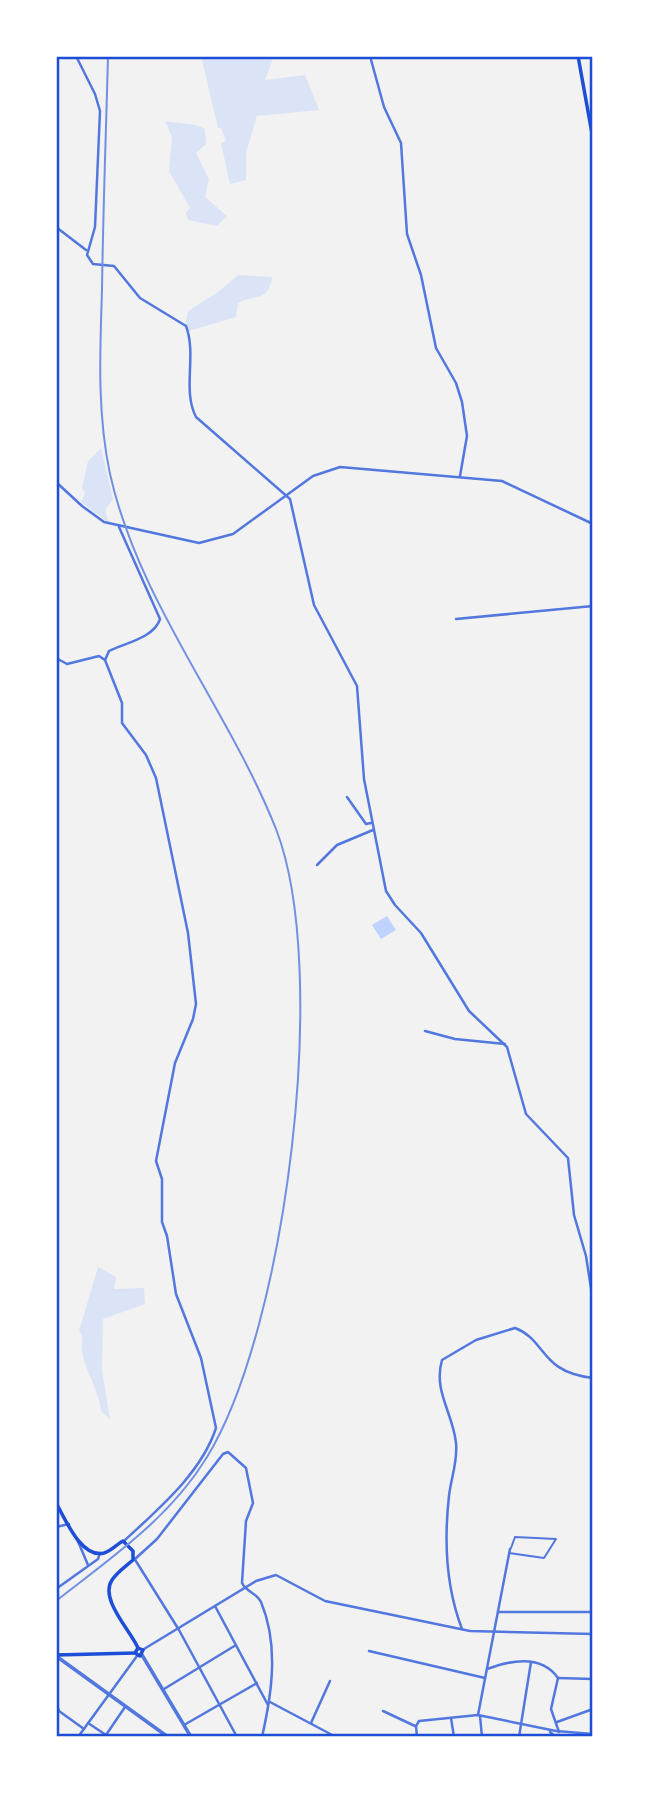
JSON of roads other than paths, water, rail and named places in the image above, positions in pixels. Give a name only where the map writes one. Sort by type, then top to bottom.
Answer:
[{"type":"main road","points":[[578,56],[593,139]]},
{"type":"main road","points":[[56,1503],[77,1539],[100,1553],[123,1541],[133,1551],[134,1558],[113,1577],[108,1588],[112,1602],[139,1652],[56,1655]]},
{"type":"street","points":[[76,56],[95,93],[100,111],[95,227],[86,250]]},
{"type":"street","points":[[370,56],[384,107],[401,143],[407,234],[421,275],[436,348],[456,383],[462,402],[467,436],[460,476]]},
{"type":"street","points":[[56,227],[86,250],[90,261],[118,270],[141,298],[187,329],[190,404],[198,420],[287,495],[314,605],[357,686],[371,823],[390,900],[418,928],[469,1011],[505,1044],[512,1059],[526,1114],[560,1148],[569,1161],[574,1215],[586,1256],[593,1301]]},
{"type":"street","points":[[56,482],[96,516],[120,527],[189,542],[213,542],[233,534],[313,476],[330,468],[460,476],[510,484],[593,524]]},
{"type":"street","points":[[105,660],[108,651],[144,635],[158,625],[160,618],[120,527]]},
{"type":"street","points":[[456,618],[593,606]]},
{"type":"street","points":[[56,658],[67,664],[99,656],[105,660],[122,704],[122,723],[149,761],[160,789],[188,933],[196,1004],[193,1019],[175,1063],[156,1161],[162,1179],[162,1222],[167,1236],[174,1283],[183,1318],[203,1364],[216,1428],[177,1489],[123,1541]]},
{"type":"street","points":[[347,797],[366,824],[371,823]]},
{"type":"street","points":[[317,865],[337,845],[373,830]]},
{"type":"street","points":[[425,1031],[505,1044]]},
{"type":"street","points":[[462,1629],[448,1563],[447,1519],[457,1458],[452,1417],[439,1385],[442,1360],[476,1340],[515,1328],[524,1333],[554,1366],[575,1376],[592,1378]]},
{"type":"street","points":[[237,1737],[179,1630],[134,1558],[154,1543],[223,1454],[228,1452],[239,1460],[248,1473],[253,1503],[245,1526],[244,1588]]},
{"type":"street","points":[[56,1527],[69,1524]]},
{"type":"street","points":[[77,1539],[89,1565]]},
{"type":"street","points":[[482,1737],[479,1715],[510,1551]]},
{"type":"street","points":[[56,1589],[89,1565],[100,1553]]},
{"type":"street","points":[[78,1737],[139,1652],[244,1588],[276,1574],[325,1601],[462,1629],[494,1633],[593,1634]]},
{"type":"street","points":[[244,1588],[259,1598],[272,1659],[269,1704],[262,1737]]},
{"type":"street","points":[[215,1606],[269,1704],[335,1737]]},
{"type":"street","points":[[498,1612],[593,1612]]},
{"type":"street","points":[[163,1690],[236,1645]]},
{"type":"street","points":[[369,1651],[485,1678]]},
{"type":"street","points":[[139,1652],[191,1737]]},
{"type":"street","points":[[56,1655],[168,1737]]},
{"type":"street","points":[[487,1669],[510,1661],[531,1662],[546,1664],[558,1678],[593,1679]]},
{"type":"street","points":[[519,1737],[531,1662]]},
{"type":"street","points":[[558,1678],[551,1709],[559,1732]]},
{"type":"street","points":[[310,1724],[330,1681]]},
{"type":"street","points":[[184,1725],[257,1683]]},
{"type":"street","points":[[56,1701],[59,1711],[84,1729]]},
{"type":"street","points":[[88,1723],[108,1736],[125,1707]]},
{"type":"street","points":[[556,1723],[593,1709]]},
{"type":"street","points":[[383,1711],[416,1726]]},
{"type":"street","points":[[417,1737],[416,1726],[419,1721],[479,1715],[559,1732],[593,1734]]},
{"type":"street","points":[[451,1718],[454,1737]]},
{"type":"street","points":[[548,1730],[556,1737]]},
{"type":"lane","points":[[515,1537],[556,1539],[544,1558],[510,1551],[515,1537]]},
{"type":"water","points":[[387,916],[396,930],[381,939],[372,925]]},
{"type":"railway","points":[[56,1601],[118,1553],[176,1499],[207,1457],[235,1399],[259,1325],[278,1239],[292,1148],[299,1056],[300,969],[292,891],[276,829],[234,741],[141,567],[123,521],[110,474],[103,428],[100,359],[108,56]]}]
